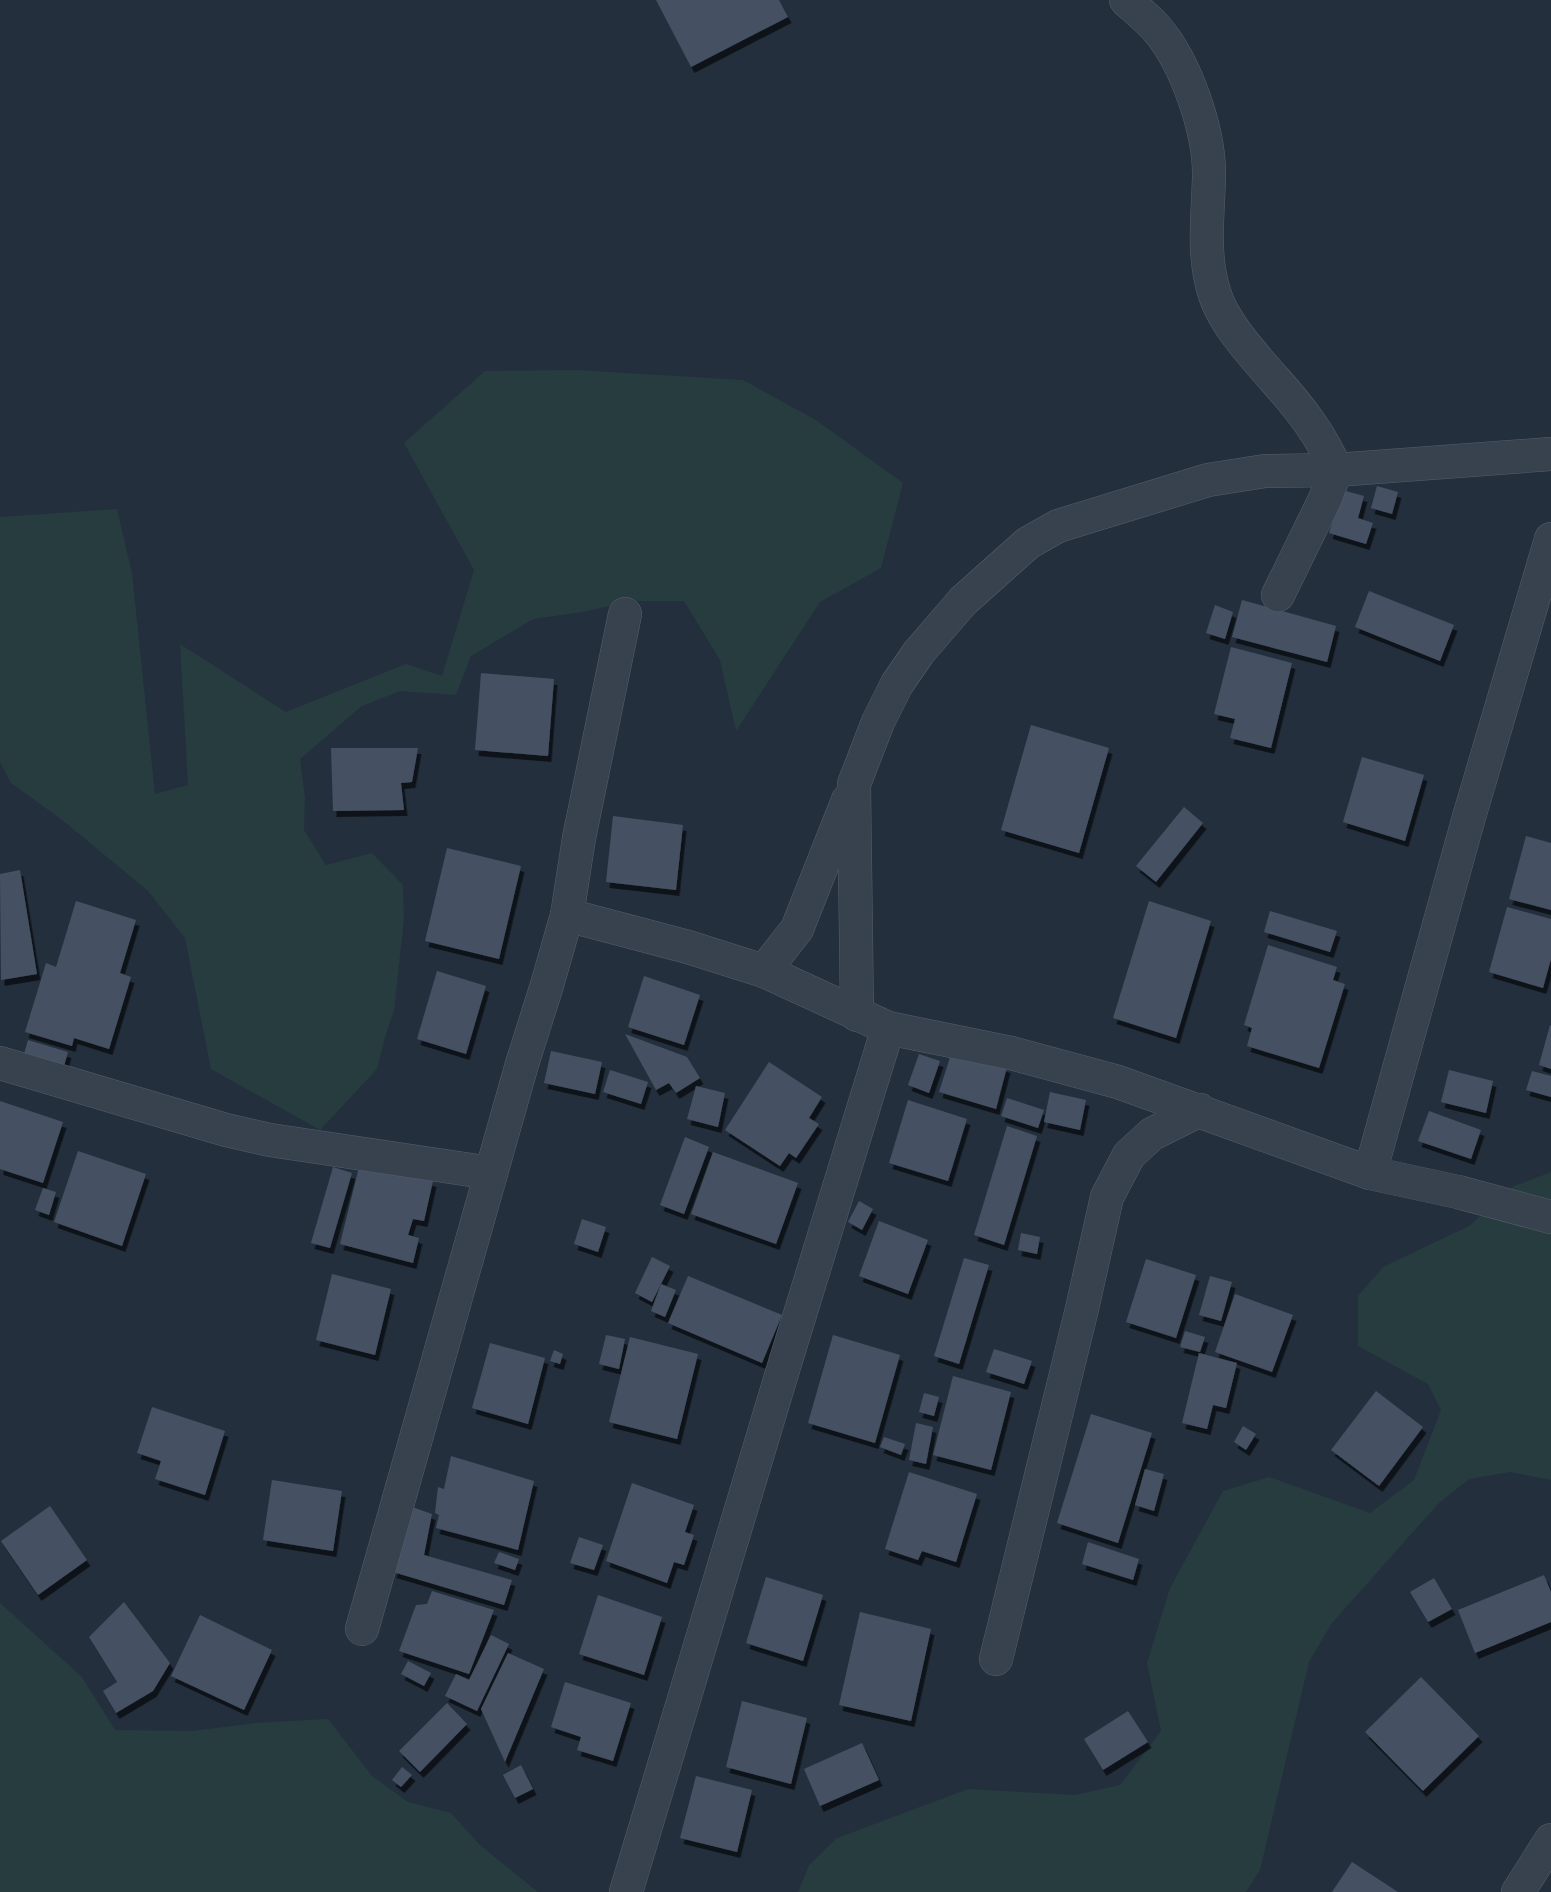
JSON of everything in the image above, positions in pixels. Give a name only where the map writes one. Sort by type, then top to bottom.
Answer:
[{"type":"street","points":[[1126,0],[1157,29],[1182,68],[1204,134],[1209,174],[1206,250],[1215,295],[1234,330],[1250,352],[1305,414],[1328,448],[1336,470],[1325,499],[1278,595]]},
{"type":"street","points":[[764,971],[797,929],[878,722],[897,684],[919,652],[963,601],[1028,543],[1058,526],[1208,480],[1265,471],[1336,470],[1551,454]]},
{"type":"street","points":[[1370,1173],[1472,806],[1551,539]]},
{"type":"street","points":[[362,1629],[491,1173],[567,915],[590,779],[624,614]]},
{"type":"street","points":[[854,784],[857,1014]]},
{"type":"street","points":[[567,915],[688,947],[764,971],[888,1028],[1011,1053],[1118,1082],[1370,1173],[1458,1192],[1551,1217]]},
{"type":"street","points":[[626,1892],[784,1363],[888,1028]]},
{"type":"street","points":[[0,1064],[226,1131],[270,1140],[491,1173]]},
{"type":"street","points":[[996,1659],[1081,1313],[1107,1197],[1129,1155],[1152,1134],[1200,1110]]},
{"type":"street","points":[[1518,1892],[1551,1840]]},
{"type":"green space","points":[[575,370],[743,380],[816,420],[903,483],[881,568],[820,602],[736,731],[720,660],[684,601],[630,601],[583,612],[533,619],[471,656],[456,695],[400,691],[362,706],[300,759],[305,798],[304,830],[326,865],[372,853],[403,885],[404,919],[394,1011],[377,1069],[320,1130],[211,1069],[185,938],[148,891],[61,819],[11,783],[0,762],[0,517],[117,509],[132,573],[155,794],[188,785],[180,644],[286,712],[406,664],[442,676],[474,570],[404,443],[485,371]]},
{"type":"green space","points":[[1551,1172],[1551,1480],[1510,1472],[1469,1479],[1438,1504],[1332,1623],[1309,1662],[1260,1870],[1246,1892],[798,1892],[809,1865],[837,1838],[968,1789],[1075,1795],[1120,1785],[1161,1731],[1147,1663],[1170,1588],[1223,1491],[1269,1477],[1370,1513],[1414,1480],[1441,1410],[1428,1384],[1358,1346],[1358,1296],[1383,1267],[1469,1226],[1512,1187]]},
{"type":"green space","points":[[0,1603],[82,1677],[115,1730],[192,1731],[256,1723],[328,1719],[372,1776],[408,1802],[451,1813],[480,1845],[538,1892],[0,1892]]},
{"type":"building","points":[[656,0],[779,0],[788,17],[691,67]]},
{"type":"building","points":[[1377,486],[1398,492],[1392,514],[1371,508]]},
{"type":"building","points":[[1342,490],[1364,496],[1358,518],[1373,523],[1366,544],[1329,533]]},
{"type":"building","points":[[1369,591],[1454,625],[1440,661],[1355,627]]},
{"type":"building","points":[[1242,600],[1336,626],[1327,662],[1232,637]]},
{"type":"building","points":[[1215,605],[1233,612],[1225,639],[1206,633]]},
{"type":"building","points":[[1231,647],[1292,663],[1271,748],[1230,738],[1235,719],[1214,714]]},
{"type":"building","points":[[481,673],[554,679],[548,756],[475,750]]},
{"type":"building","points":[[1031,725],[1109,748],[1079,853],[1001,830]]},
{"type":"building","points":[[331,748],[418,748],[412,782],[401,783],[404,810],[333,811]]},
{"type":"building","points":[[1362,757],[1424,775],[1405,841],[1343,822]]},
{"type":"building","points":[[1184,807],[1203,823],[1156,882],[1136,866]]},
{"type":"building","points":[[613,816],[683,825],[676,890],[606,882]]},
{"type":"building","points":[[1526,836],[1551,843],[1551,910],[1509,899]]},
{"type":"building","points":[[447,848],[521,866],[499,959],[425,941]]},
{"type":"building","points":[[20,870],[37,974],[1,980],[0,874]]},
{"type":"building","points":[[76,901],[136,920],[120,973],[131,977],[109,1049],[74,1038],[72,1046],[25,1032],[46,963],[56,967]]},
{"type":"building","points":[[1149,901],[1211,921],[1176,1038],[1113,1018]]},
{"type":"building","points":[[1507,907],[1551,919],[1551,959],[1543,988],[1489,972]]},
{"type":"building","points":[[1270,911],[1337,931],[1330,952],[1264,932]]},
{"type":"building","points":[[1268,945],[1337,967],[1333,980],[1345,984],[1319,1068],[1247,1046],[1252,1028],[1244,1025]]},
{"type":"building","points":[[437,971],[486,986],[466,1054],[417,1039]]},
{"type":"building","points":[[644,976],[700,995],[684,1045],[628,1027]]},
{"type":"building","points":[[1551,1026],[1551,1069],[1539,1065]]},
{"type":"building","points":[[625,1034],[687,1057],[700,1078],[676,1093],[669,1083],[656,1090]]},
{"type":"building","points":[[28,1040],[68,1052],[62,1073],[22,1061]]},
{"type":"building","points":[[551,1051],[602,1062],[595,1094],[544,1083]]},
{"type":"building","points":[[952,1051],[1007,1067],[996,1109],[939,1092]]},
{"type":"building","points":[[919,1054],[940,1061],[929,1093],[908,1085]]},
{"type":"building","points":[[769,1062],[822,1097],[809,1118],[819,1124],[796,1158],[789,1153],[780,1166],[725,1130]]},
{"type":"building","points":[[610,1070],[648,1082],[641,1104],[603,1092]]},
{"type":"building","points":[[1449,1070],[1493,1081],[1486,1113],[1441,1102]]},
{"type":"building","points":[[1532,1071],[1551,1076],[1551,1097],[1526,1090]]},
{"type":"building","points":[[696,1086],[725,1093],[718,1127],[687,1119]]},
{"type":"building","points":[[1050,1092],[1086,1100],[1080,1130],[1044,1122]]},
{"type":"building","points":[[1007,1098],[1044,1110],[1038,1128],[1001,1116]]},
{"type":"building","points":[[908,1100],[967,1119],[948,1181],[889,1163]]},
{"type":"building","points":[[0,1101],[63,1122],[43,1183],[0,1169]]},
{"type":"building","points":[[1429,1111],[1481,1130],[1471,1159],[1418,1141]]},
{"type":"building","points":[[1007,1126],[1037,1136],[1004,1245],[974,1235]]},
{"type":"building","points":[[685,1137],[709,1147],[684,1214],[660,1205]]},
{"type":"building","points":[[78,1151],[146,1174],[122,1246],[54,1222]]},
{"type":"building","points":[[713,1152],[798,1183],[776,1244],[691,1214]]},
{"type":"building","points":[[360,1163],[433,1181],[424,1221],[413,1219],[408,1235],[419,1238],[413,1263],[340,1244]]},
{"type":"building","points":[[333,1167],[352,1173],[330,1248],[311,1243]]},
{"type":"building","points":[[43,1188],[56,1192],[49,1215],[35,1210]]},
{"type":"building","points":[[859,1201],[873,1209],[862,1230],[848,1222]]},
{"type":"building","points":[[582,1219],[606,1227],[598,1252],[574,1244]]},
{"type":"building","points":[[879,1221],[928,1240],[908,1294],[859,1276]]},
{"type":"building","points":[[1021,1233],[1040,1237],[1037,1254],[1018,1250]]},
{"type":"building","points":[[652,1257],[670,1266],[652,1302],[635,1293]]},
{"type":"building","points":[[964,1258],[989,1265],[959,1364],[934,1356]]},
{"type":"building","points":[[1146,1259],[1196,1275],[1176,1338],[1126,1322]]},
{"type":"building","points":[[332,1274],[391,1289],[375,1355],[316,1340]]},
{"type":"building","points":[[688,1276],[782,1315],[762,1363],[668,1323]]},
{"type":"building","points":[[1210,1276],[1232,1282],[1221,1321],[1199,1315]]},
{"type":"building","points":[[661,1284],[676,1290],[665,1317],[651,1311]]},
{"type":"building","points":[[1235,1294],[1293,1315],[1272,1372],[1215,1352]]},
{"type":"building","points":[[1185,1331],[1205,1337],[1200,1352],[1180,1347]]},
{"type":"building","points":[[606,1335],[625,1339],[619,1369],[599,1364]]},
{"type":"building","points":[[833,1335],[900,1355],[875,1443],[808,1423]]},
{"type":"building","points":[[630,1337],[698,1354],[677,1439],[609,1422]]},
{"type":"building","points":[[490,1343],[545,1358],[528,1424],[472,1408]]},
{"type":"building","points":[[994,1349],[1032,1361],[1024,1384],[986,1372]]},
{"type":"building","points":[[554,1350],[563,1354],[560,1364],[550,1361]]},
{"type":"building","points":[[1199,1353],[1237,1363],[1226,1408],[1213,1405],[1207,1429],[1182,1423]]},
{"type":"building","points":[[953,1376],[1011,1392],[991,1470],[933,1455]]},
{"type":"building","points":[[1376,1391],[1423,1427],[1379,1486],[1331,1450]]},
{"type":"building","points":[[924,1393],[939,1397],[934,1416],[919,1412]]},
{"type":"building","points":[[152,1407],[225,1431],[205,1495],[155,1479],[161,1461],[137,1453]]},
{"type":"building","points":[[1091,1414],[1152,1433],[1118,1543],[1057,1523]]},
{"type":"building","points":[[916,1423],[933,1427],[926,1464],[909,1460]]},
{"type":"building","points":[[1243,1426],[1256,1434],[1246,1450],[1234,1442]]},
{"type":"building","points":[[884,1437],[905,1444],[901,1455],[880,1447]]},
{"type":"building","points":[[451,1456],[534,1481],[518,1550],[436,1528],[439,1515],[435,1513],[438,1487],[444,1489]]},
{"type":"building","points":[[1145,1469],[1164,1474],[1154,1511],[1135,1505]]},
{"type":"building","points":[[909,1472],[977,1494],[956,1562],[922,1551],[918,1560],[885,1549]]},
{"type":"building","points":[[272,1480],[342,1491],[333,1551],[263,1540]]},
{"type":"building","points":[[632,1483],[694,1505],[685,1532],[694,1535],[684,1565],[674,1562],[667,1583],[606,1561]]},
{"type":"building","points":[[50,1506],[87,1560],[38,1595],[1,1541]]},
{"type":"building","points":[[412,1507],[432,1514],[424,1555],[512,1580],[504,1605],[393,1572]]},
{"type":"building","points":[[579,1537],[603,1545],[594,1570],[570,1563]]},
{"type":"building","points":[[1088,1542],[1139,1559],[1133,1580],[1082,1564]]},
{"type":"building","points":[[499,1552],[519,1559],[515,1570],[494,1563]]},
{"type":"building","points":[[1544,1575],[1551,1592],[1551,1622],[1475,1653],[1458,1610]]},
{"type":"building","points":[[766,1577],[823,1595],[803,1661],[746,1643]]},
{"type":"building","points":[[1434,1578],[1452,1609],[1428,1622],[1410,1592]]},
{"type":"building","points":[[432,1591],[494,1610],[469,1674],[399,1651],[416,1605],[427,1604]]},
{"type":"building","points":[[598,1595],[662,1617],[644,1675],[579,1654]]},
{"type":"building","points":[[124,1602],[170,1663],[153,1691],[116,1713],[103,1691],[117,1682],[89,1637]]},
{"type":"building","points":[[860,1612],[931,1629],[911,1721],[839,1705]]},
{"type":"building","points":[[200,1615],[272,1650],[244,1710],[171,1676]]},
{"type":"building","points":[[491,1635],[509,1644],[477,1711],[445,1696],[456,1674],[469,1680]]},
{"type":"building","points":[[508,1653],[544,1669],[505,1762],[481,1709]]},
{"type":"building","points":[[408,1661],[431,1673],[424,1686],[401,1674]]},
{"type":"building","points":[[1421,1677],[1479,1736],[1423,1791],[1365,1732]]},
{"type":"building","points":[[565,1682],[631,1703],[613,1761],[577,1750],[581,1737],[551,1727]]},
{"type":"building","points":[[742,1701],[807,1718],[791,1784],[726,1767]]},
{"type":"building","points":[[447,1703],[467,1724],[420,1772],[399,1751]]},
{"type":"building","points":[[1128,1711],[1148,1742],[1103,1770],[1084,1739]]},
{"type":"building","points":[[862,1743],[879,1780],[820,1806],[804,1769]]},
{"type":"building","points":[[521,1765],[533,1789],[515,1798],[503,1775]]},
{"type":"building","points":[[402,1767],[412,1775],[401,1787],[392,1780]]},
{"type":"building","points":[[696,1776],[752,1790],[737,1852],[680,1838]]},
{"type":"building","points":[[1352,1862],[1398,1892],[1332,1892]]}]
